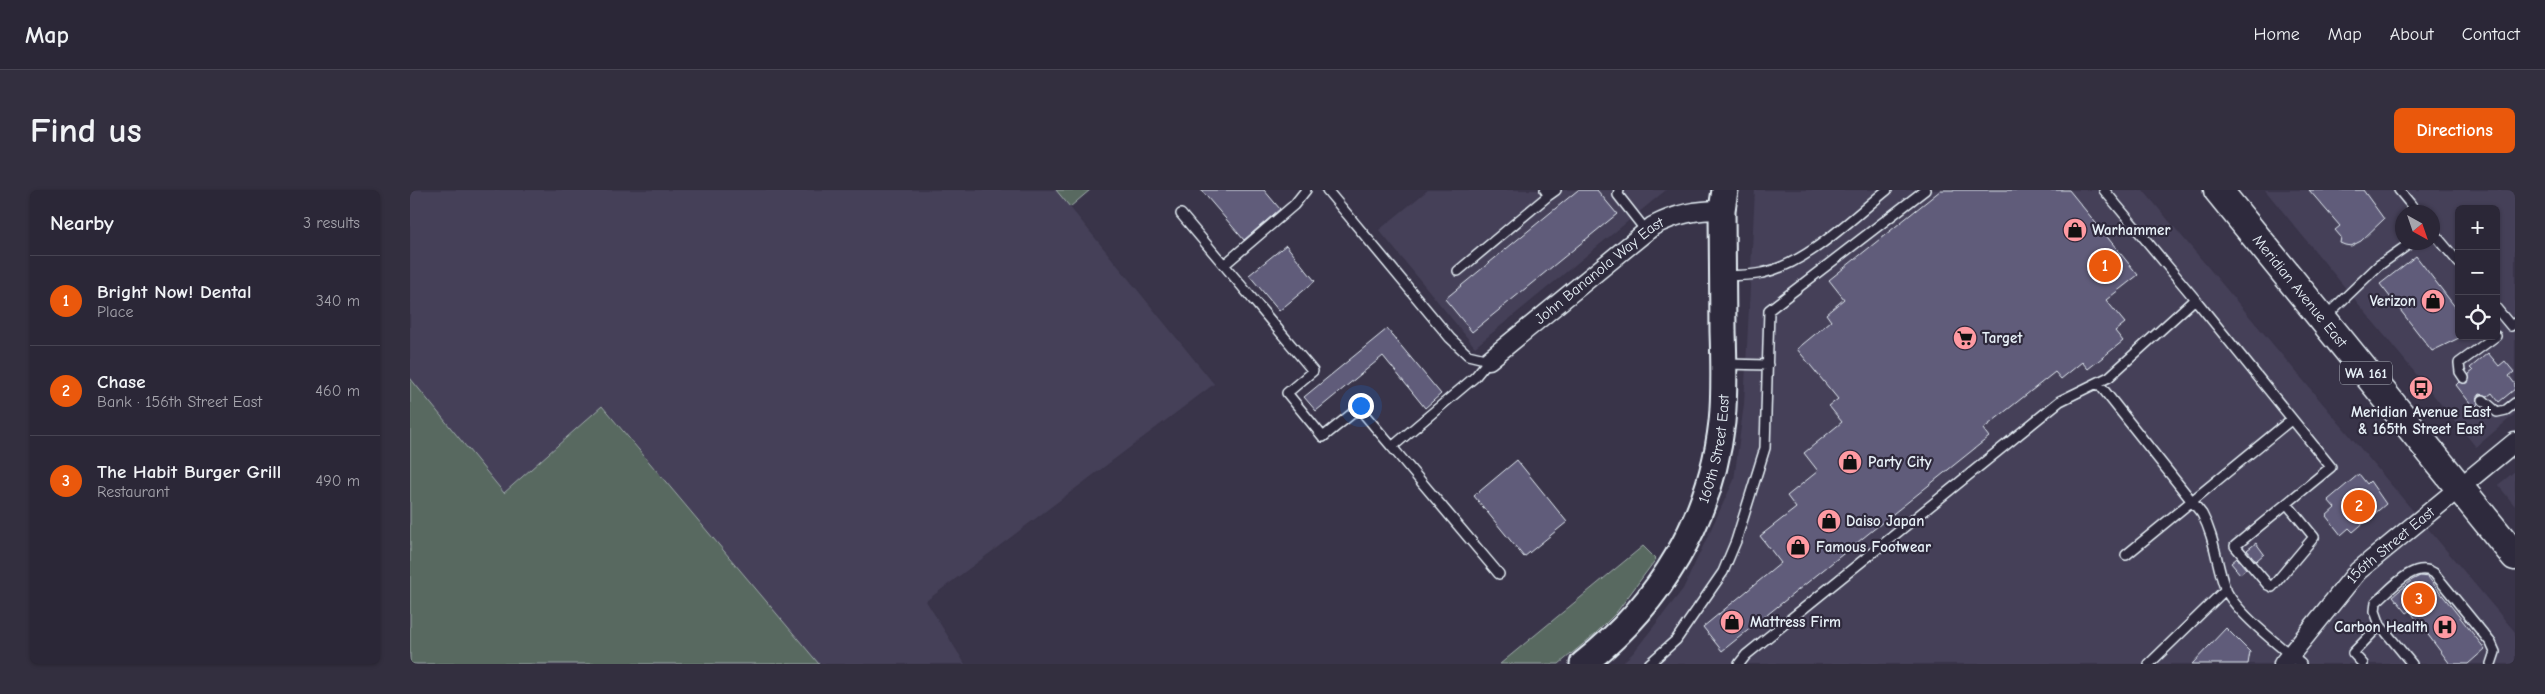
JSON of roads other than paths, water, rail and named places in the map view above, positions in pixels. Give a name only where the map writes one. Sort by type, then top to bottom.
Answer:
[{"type":"main road","name":"Meridian Avenue East","points":[[2218,190],[2322,320],[2461,487],[2515,556]]},
{"type":"street","name":"John Bananola Way East","points":[[1489,360],[1664,220],[1699,210],[1723,200]]},
{"type":"street","name":"160th Street East","points":[[1583,664],[1626,628],[1647,603],[1690,532],[1706,496],[1716,457],[1722,422],[1724,364],[1723,200]]},
{"type":"street","name":"156th Street East","points":[[2291,661],[2358,571],[2515,442]]},
{"type":"lane","points":[[1224,265],[1294,205],[1306,190]]},
{"type":"lane","points":[[1327,190],[1450,338],[1468,355],[1489,360],[1475,377],[1392,447]]},
{"type":"lane","points":[[1619,190],[1618,195],[1647,232]]},
{"type":"lane","points":[[1723,276],[1762,273],[1786,264],[1817,246],[1887,190]]},
{"type":"lane","points":[[1649,664],[1676,640],[1723,572],[1730,556],[1765,448],[1769,310],[1925,190]]},
{"type":"lane","points":[[2104,190],[2332,467],[2286,504],[2235,546],[2268,585],[2272,587],[2292,566],[2314,538],[2286,504]]},
{"type":"lane","points":[[2399,190],[2411,205]]},
{"type":"lane","points":[[1458,271],[1550,192]]},
{"type":"lane","points":[[1181,214],[1313,371],[1287,393],[1323,437],[1359,408],[1499,574]]},
{"type":"lane","points":[[2440,240],[2455,258]]},
{"type":"lane","points":[[2322,320],[2378,266],[2401,250]]},
{"type":"lane","points":[[1739,664],[1746,655],[2060,402],[2099,384],[2127,362],[2195,299]]},
{"type":"lane","points":[[2500,312],[2513,325],[2500,333]]},
{"type":"lane","points":[[2464,378],[2460,372],[2459,363],[2491,340]]},
{"type":"lane","points":[[1724,364],[1768,365]]},
{"type":"lane","points":[[2099,384],[2192,501],[2211,532],[2226,589],[2238,606],[2291,661]]},
{"type":"lane","points":[[2483,400],[2497,412],[2506,410],[2515,403]]},
{"type":"lane","points":[[2126,554],[2292,419]]},
{"type":"lane","points":[[2412,664],[2380,625],[2375,611],[2376,602],[2416,570],[2428,569],[2434,573],[2491,643],[2495,652],[2491,664]]},
{"type":"lane","points":[[2149,664],[2226,589]]},
{"type":"lane","points":[[2363,664],[2353,653],[2380,625]]},
{"type":"place","name":"Warhammer","points":[[2075,230]]},
{"type":"place","name":"Bright Now! Dental","points":[[2105,266]]},
{"type":"place","name":"Verizon","points":[[2433,301]]},
{"type":"place","name":"Target","points":[[1965,338]]},
{"type":"place","name":"Meridian Avenue East & 165th Street East","points":[[2421,388]]},
{"type":"place","name":"Party City","points":[[1850,462]]},
{"type":"place","name":"Chase","points":[[2359,506]]},
{"type":"place","name":"Daiso Japan","points":[[1829,521]]},
{"type":"place","name":"Famous Footwear","points":[[1798,547]]},
{"type":"place","name":"The Habit Burger Grill","points":[[2419,599]]},
{"type":"place","name":"Mattress Firm","points":[[1732,622]]},
{"type":"place","name":"Carbon Health","points":[[2445,627]]}]
